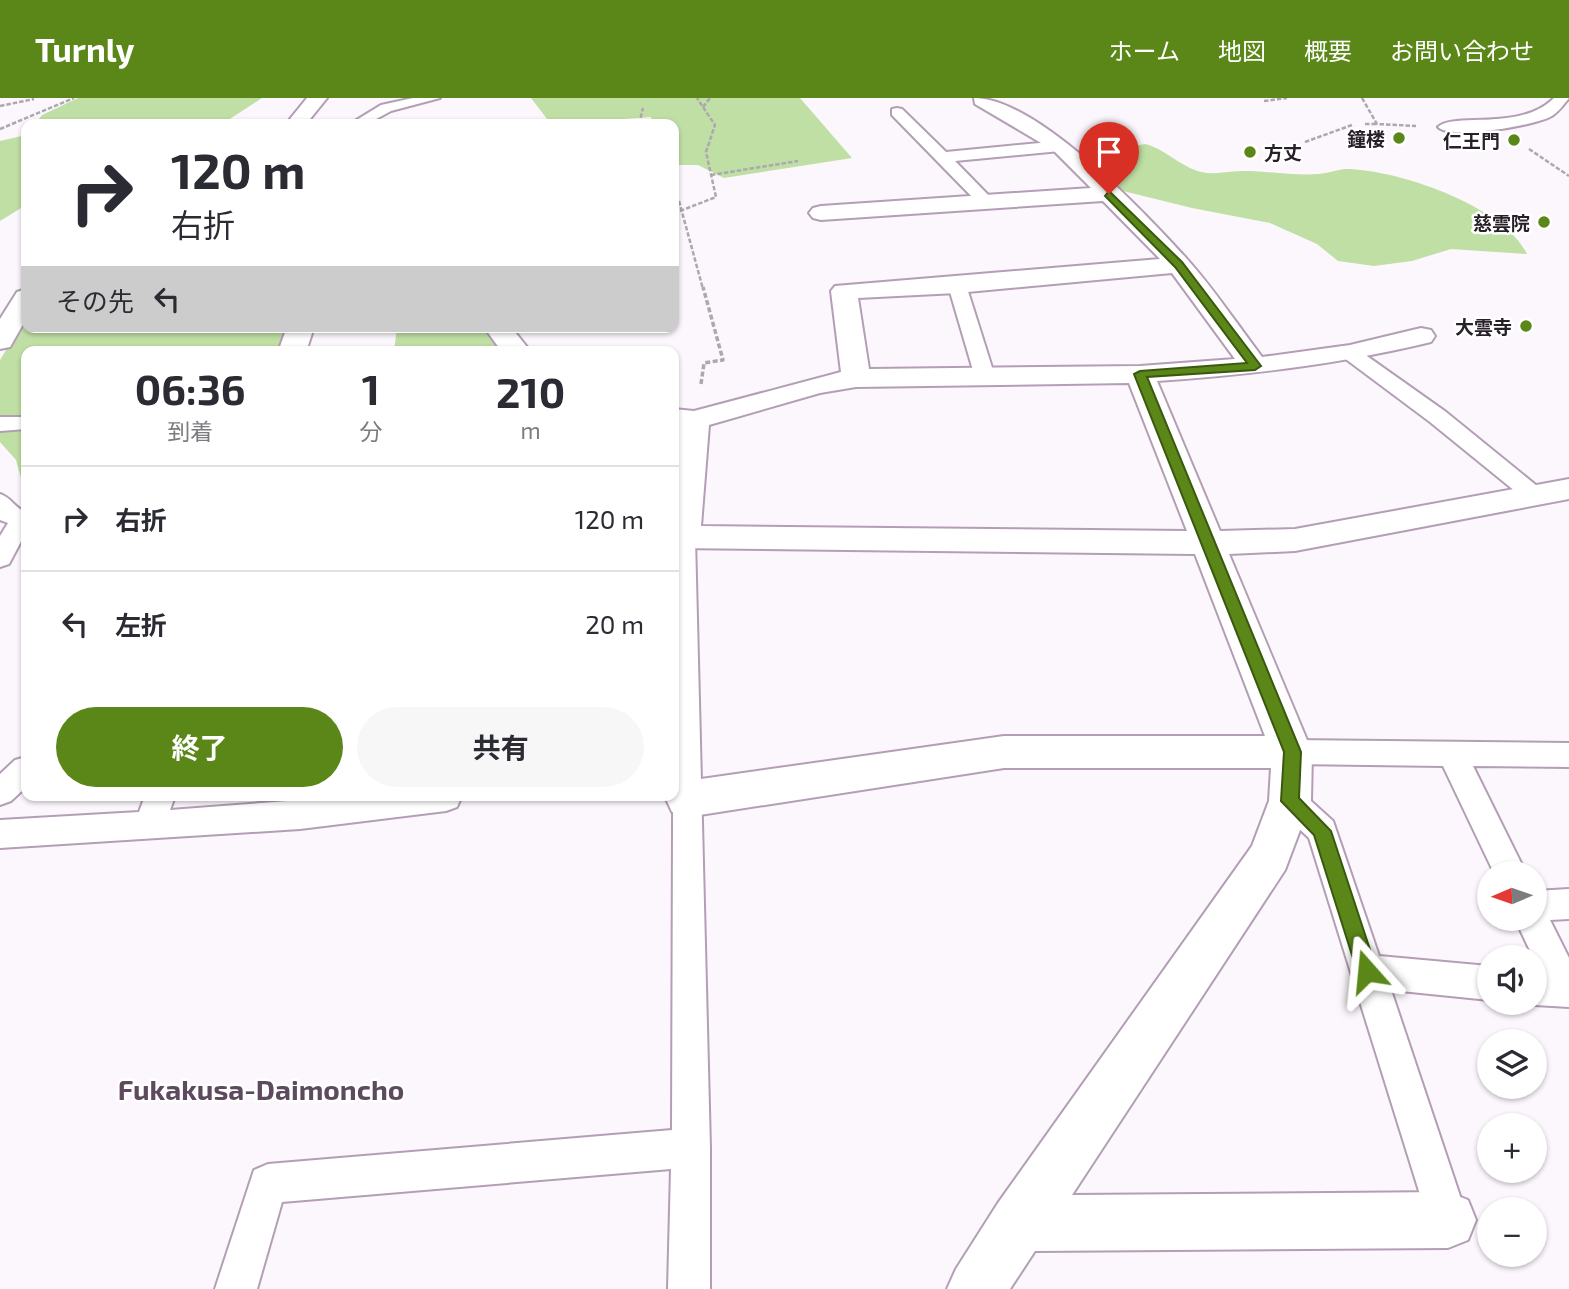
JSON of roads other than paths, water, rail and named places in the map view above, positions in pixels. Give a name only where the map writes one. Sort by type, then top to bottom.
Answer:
[{"type":"street","points":[[300,119],[317,98]]},
{"type":"street","points":[[982,100],[1060,146],[1179,265],[1255,366]]},
{"type":"street","points":[[821,213],[985,200],[1109,194]]},
{"type":"street","points":[[856,378],[844,291],[957,285],[1179,265]]},
{"type":"street","points":[[0,341],[21,305]]},
{"type":"street","points":[[1421,336],[1350,353],[1255,366],[1140,374],[856,378],[816,385],[684,419],[679,538],[1207,543],[1295,540],[1569,489]]},
{"type":"street","points":[[976,1289],[1018,1223],[1270,856],[1290,801],[1292,752],[1140,374]]},
{"type":"street","points":[[687,799],[1004,752],[1292,752]]},
{"type":"street","points":[[1018,1223],[1448,1220]]},
{"type":"lane","points":[[366,119],[386,108],[433,98]]},
{"type":"lane","points":[[1445,127],[1494,126],[1546,114],[1562,98]]},
{"type":"lane","points":[[897,112],[934,150],[945,157],[985,200]]},
{"type":"lane","points":[[945,157],[1060,146]]},
{"type":"lane","points":[[957,285],[985,377]]},
{"type":"lane","points":[[1350,353],[1438,417],[1534,495]]},
{"type":"lane","points":[[0,424],[21,423]]},
{"type":"lane","points":[[0,502],[9,515],[21,519]]},
{"type":"lane","points":[[0,558],[21,525]]},
{"type":"lane","points":[[679,538],[687,799],[691,1148],[689,1289]]},
{"type":"lane","points":[[1292,752],[1569,755]]},
{"type":"lane","points":[[1452,753],[1504,861]]},
{"type":"lane","points":[[0,792],[21,773]]},
{"type":"lane","points":[[0,834],[155,810],[300,816],[422,801]]},
{"type":"lane","points":[[1290,801],[1322,831],[1448,1220]]},
{"type":"lane","points":[[1547,905],[1569,904]]},
{"type":"lane","points":[[1547,950],[1567,991],[1547,989]]},
{"type":"lane","points":[[1367,971],[1477,982]]},
{"type":"lane","points":[[236,1289],[268,1184],[691,1148]]},
{"type":"place","name":"鐘楼","points":[[1399,138]]},
{"type":"place","name":"仁王門","points":[[1514,140]]},
{"type":"place","name":"方丈","points":[[1250,152]]},
{"type":"place","name":"慈雲院","points":[[1544,222]]},
{"type":"place","name":"大雲寺","points":[[1526,326]]},
{"type":"district","name":"Fukakusa-Daimoncho","points":[[261,1089]]}]
